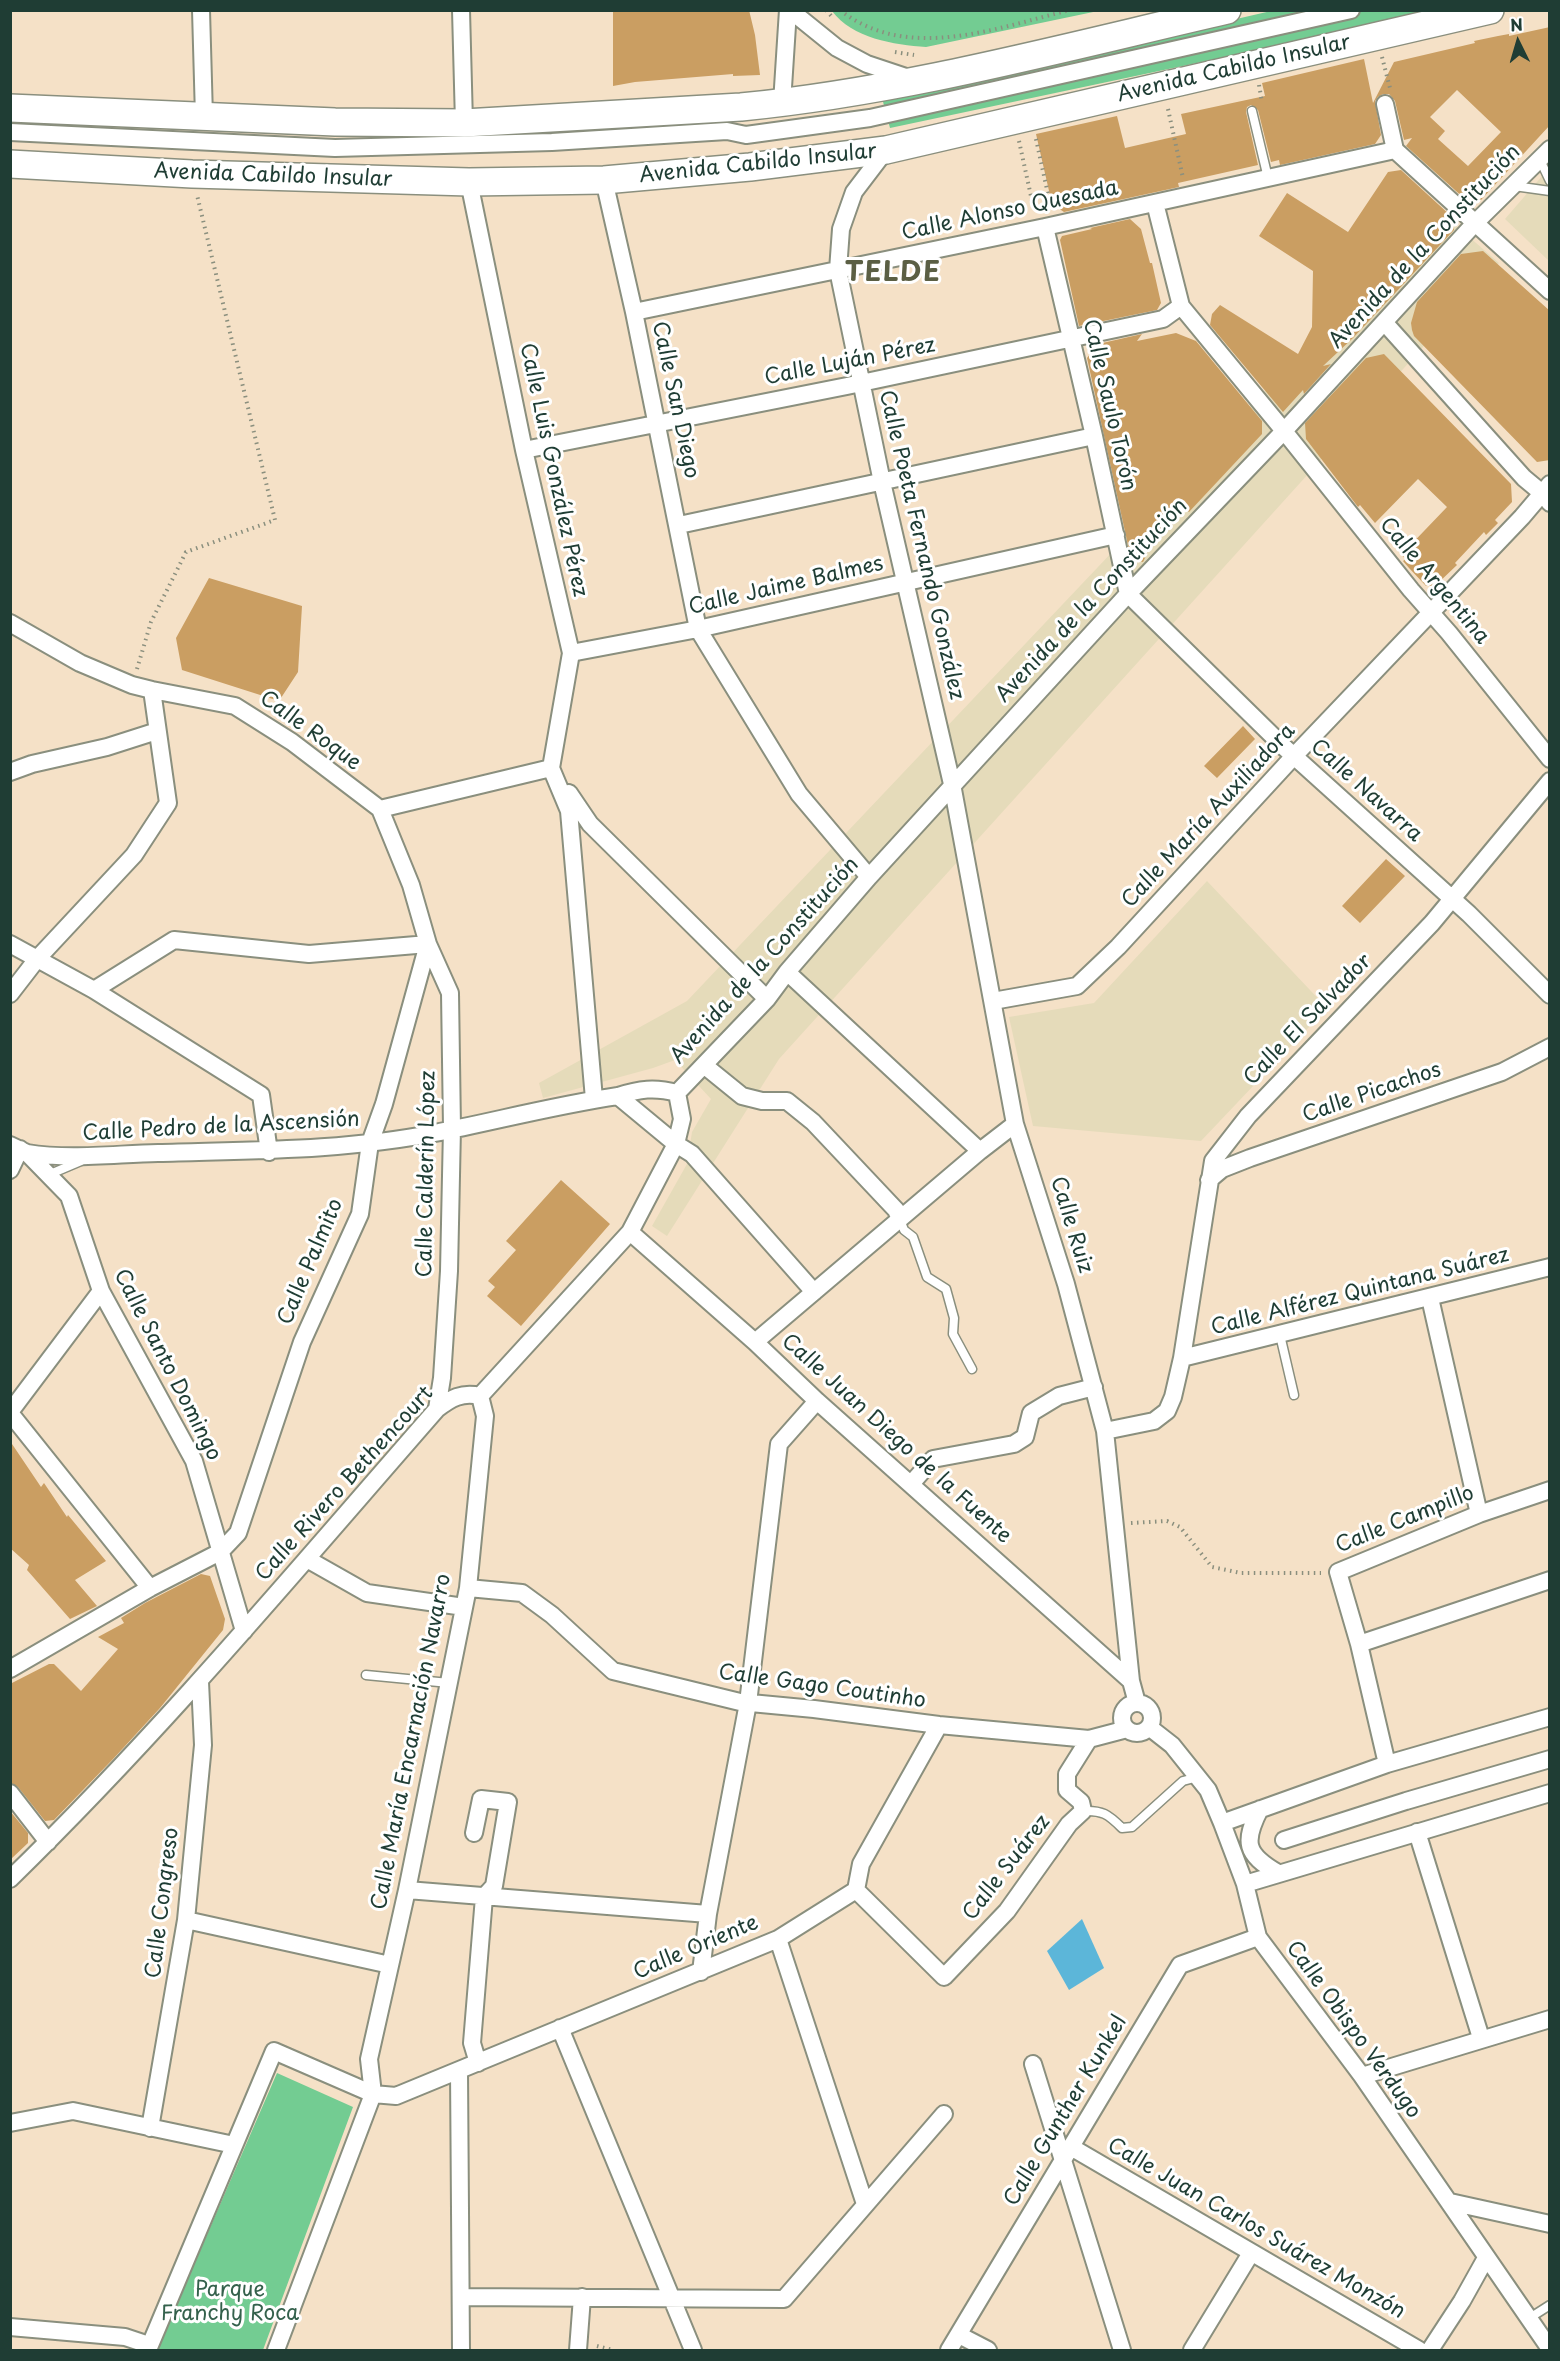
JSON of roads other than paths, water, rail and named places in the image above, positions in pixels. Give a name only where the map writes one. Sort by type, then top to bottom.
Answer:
[{"type":"main road","points":[[10,108],[335,122],[465,123],[782,103],[919,68],[1227,10]]},
{"type":"main road","name":"Avenida Cabildo Insular","points":[[10,164],[192,174],[469,182],[604,180],[750,167],[886,150],[1490,10]]},
{"type":"street","points":[[201,10],[204,117]]},
{"type":"street","points":[[461,10],[465,123]]},
{"type":"street","points":[[789,10],[837,48],[867,64],[919,68]]},
{"type":"street","points":[[782,103],[789,10]]},
{"type":"street","points":[[10,132],[335,148],[552,142],[727,130],[746,135],[870,118],[1351,10]]},
{"type":"street","points":[[1385,104],[1395,150],[1550,291]]},
{"type":"street","name":"Calle Poeta Fernando González","points":[[886,150],[854,192],[841,229],[838,270],[882,482],[952,784]]},
{"type":"street","name":"Calle Alonso Quesada","points":[[634,312],[838,270],[1044,219],[1155,203],[1395,150]]},
{"type":"street","name":"Avenida de la Constitución","points":[[678,1096],[767,999],[787,972],[952,784],[1128,594],[1284,431],[1475,223],[1544,154]]},
{"type":"street","name":"Calle San Diego","points":[[604,180],[634,312],[698,629]]},
{"type":"street","name":"Calle Luis González Pérez","points":[[469,182],[524,450],[570,653],[551,768]]},
{"type":"street","points":[[1155,203],[1181,306]]},
{"type":"street","name":"Calle Saulo Torón","points":[[1044,219],[1128,594]]},
{"type":"street","name":"Calle Luján Pérez","points":[[524,450],[861,383],[1163,319],[1181,306]]},
{"type":"street","name":"Calle Argentina","points":[[1181,306],[1550,759]]},
{"type":"street","points":[[1384,322],[1524,478],[1547,493]]},
{"type":"street","points":[[678,525],[1094,436]]},
{"type":"street","name":"Calle María Auxiliadora","points":[[993,1001],[1077,986],[1118,947],[1294,756],[1547,493]]},
{"type":"street","name":"Calle Jaime Balmes","points":[[570,653],[698,629],[1116,535]]},
{"type":"street","name":"Calle Navarra","points":[[1128,594],[1294,756],[1452,899],[1550,995]]},
{"type":"street","name":"Calle Roque","points":[[10,623],[80,663],[132,685],[236,706],[292,742],[380,809]]},
{"type":"street","points":[[698,629],[799,794],[869,877]]},
{"type":"street","points":[[10,994],[37,959],[134,855],[168,803],[152,690]]},
{"type":"street","points":[[10,772],[32,764],[107,747],[157,731]]},
{"type":"street","points":[[94,990],[174,940],[309,954],[428,944],[411,885],[380,809],[551,768]]},
{"type":"street","points":[[551,768],[590,824],[767,999]]},
{"type":"street","points":[[551,768],[569,811],[594,1100]]},
{"type":"street","name":"Calle El Salvador","points":[[1106,1431],[1154,1421],[1167,1411],[1173,1397],[1182,1358],[1213,1161],[1248,1116],[1452,899],[1550,781]]},
{"type":"street","name":"Calle Ruiz","points":[[952,784],[1015,1124],[1066,1284],[1106,1431],[1131,1681]]},
{"type":"street","points":[[10,944],[94,990],[261,1095],[269,1152]]},
{"type":"street","name":"Calle Calderín López","points":[[428,944],[450,993],[452,1128],[449,1271],[442,1378],[437,1409]]},
{"type":"street","name":"Calle Palmito","points":[[220,1552],[238,1533],[302,1342],[360,1214],[370,1143],[384,1104],[428,944]]},
{"type":"street","points":[[787,972],[980,1151]]},
{"type":"street","name":"Calle Picachos","points":[[1209,1180],[1222,1169],[1251,1158],[1502,1072],[1550,1047]]},
{"type":"street","points":[[705,1066],[742,1096],[762,1101],[787,1101],[820,1130],[896,1210],[900,1219]]},
{"type":"street","name":"Calle Pedro de la Ascensión","points":[[19,1149],[56,1157],[269,1152],[370,1143],[436,1133],[618,1096],[638,1089],[661,1088],[678,1096]]},
{"type":"street","points":[[618,1096],[676,1144],[692,1154],[814,1292]]},
{"type":"street","points":[[480,1396],[630,1232],[676,1144],[682,1119],[678,1096]]},
{"type":"street","points":[[755,1342],[1015,1124]]},
{"type":"street","points":[[1233,1134],[1251,1158]]},
{"type":"street","points":[[10,1170],[19,1149]]},
{"type":"street","name":"Calle Santo Domingo","points":[[19,1149],[69,1197],[101,1291],[194,1461],[244,1631]]},
{"type":"street","name":"Calle Juan Diego de la Fuente","points":[[630,1232],[1131,1681]]},
{"type":"street","name":"Calle Alférez Quintana Suárez","points":[[1182,1358],[1550,1267]]},
{"type":"street","points":[[101,1291],[10,1413],[150,1588]]},
{"type":"street","points":[[1430,1298],[1479,1514]]},
{"type":"street","points":[[911,1484],[933,1459],[1014,1444],[1025,1437],[1031,1413],[1059,1396],[1094,1387]]},
{"type":"street","name":"Calle Rivero Bethencourt","points":[[10,1879],[200,1682],[437,1409],[451,1398],[468,1394],[480,1396]]},
{"type":"street","name":"Calle María Encarnación Navarro","points":[[373,2094],[369,2059],[407,1890],[468,1588],[485,1416],[480,1396]]},
{"type":"street","points":[[701,1972],[708,1914],[748,1703],[779,1444],[817,1401]]},
{"type":"street","name":"Calle Campillo","points":[[1359,1644],[1338,1572],[1479,1514],[1550,1490]]},
{"type":"street","points":[[10,1669],[150,1588],[220,1552]]},
{"type":"street","points":[[307,1559],[367,1593],[464,1607]]},
{"type":"street","points":[[1387,1764],[1359,1644],[1550,1580]]},
{"type":"street","name":"Calle Gago Coutinho","points":[[468,1588],[522,1593],[552,1615],[613,1671],[748,1703],[939,1725],[1089,1739],[1127,1729]]},
{"type":"street","points":[[1131,1681],[1137,1703]]},
{"type":"street","name":"Calle Congreso","points":[[150,2128],[186,1920],[203,1745],[200,1682]]},
{"type":"street","points":[[1137,1703],[1146,1706],[1152,1713],[1149,1727],[1136,1733],[1127,1729],[1122,1720],[1127,1706],[1137,1703]]},
{"type":"street","points":[[1222,1823],[1387,1764],[1550,1717]]},
{"type":"street","points":[[856,1890],[861,1864],[939,1725]]},
{"type":"street","name":"Calle Obispo Verdugo","points":[[1149,1727],[1172,1745],[1208,1790],[1245,1884],[1258,1937],[1362,2076],[1550,2349]]},
{"type":"street","name":"Calle Suárez","points":[[856,1890],[944,1977],[1007,1911],[1069,1824],[1083,1811],[1081,1802],[1067,1791],[1067,1774],[1089,1739]]},
{"type":"street","points":[[1284,1840],[1550,1759]]},
{"type":"street","points":[[10,1793],[48,1842]]},
{"type":"street","points":[[1245,1884],[1550,1793]]},
{"type":"street","points":[[474,1833],[481,1799],[508,1802],[494,1886],[484,1898],[472,2043],[478,2063]]},
{"type":"street","points":[[1260,1809],[1250,1828],[1248,1843],[1252,1855],[1278,1873]]},
{"type":"street","points":[[1417,1832],[1481,2038]]},
{"type":"street","points":[[407,1890],[484,1898],[708,1914]]},
{"type":"street","name":"Calle Oriente","points":[[373,2094],[396,2096],[701,1972],[778,1939],[856,1890]]},
{"type":"street","points":[[186,1920],[390,1965]]},
{"type":"street","name":"Calle Gunther Kunkel","points":[[949,2350],[1180,1965],[1258,1937]]},
{"type":"street","points":[[778,1939],[865,2204]]},
{"type":"street","points":[[1362,2076],[1481,2038],[1550,2019]]},
{"type":"street","points":[[560,2028],[693,2350]]},
{"type":"street","points":[[10,2327],[124,2337],[149,2348],[274,2050],[373,2094],[276,2350]]},
{"type":"street","points":[[1033,2064],[1067,2153],[1122,2350]]},
{"type":"street","points":[[459,2071],[461,2350]]},
{"type":"street","points":[[10,2123],[73,2111],[234,2145]]},
{"type":"street","points":[[461,2297],[784,2299],[944,2114]]},
{"type":"street","name":"Calle Juan Carlos Suárez Monzón","points":[[1067,2153],[1251,2253],[1419,2350]]},
{"type":"street","points":[[1450,2202],[1550,2224]]},
{"type":"street","points":[[1192,2350],[1251,2253]]},
{"type":"street","points":[[1430,2350],[1462,2301],[1486,2258]]},
{"type":"street","points":[[578,2350],[582,2297]]},
{"type":"street","points":[[959,2335],[988,2350]]},
{"type":"lane","points":[[1252,111],[1268,178]]},
{"type":"lane","points":[[1544,154],[1550,181]]},
{"type":"lane","points":[[1513,186],[1550,191]]},
{"type":"lane","points":[[48,1175],[92,1156]]},
{"type":"lane","points":[[900,1219],[904,1230],[913,1237],[927,1277],[946,1289],[954,1318],[953,1334],[972,1369]]},
{"type":"lane","points":[[1280,1335],[1294,1395]]},
{"type":"lane","points":[[366,1675],[449,1683]]},
{"type":"lane","points":[[1083,1811],[1098,1810],[1112,1817],[1122,1828],[1132,1827],[1183,1781],[1198,1777]]},
{"type":"lane","points":[[1528,2319],[1550,2305]]},
{"type":"water","points":[[1082,1919],[1104,1968],[1069,1990],[1047,1951]]},
{"type":"district","name":"TELDE","points":[[893,274]]},
{"type":"park label","name":"Parque Franchy Roca","points":[[230,2302]]}]
